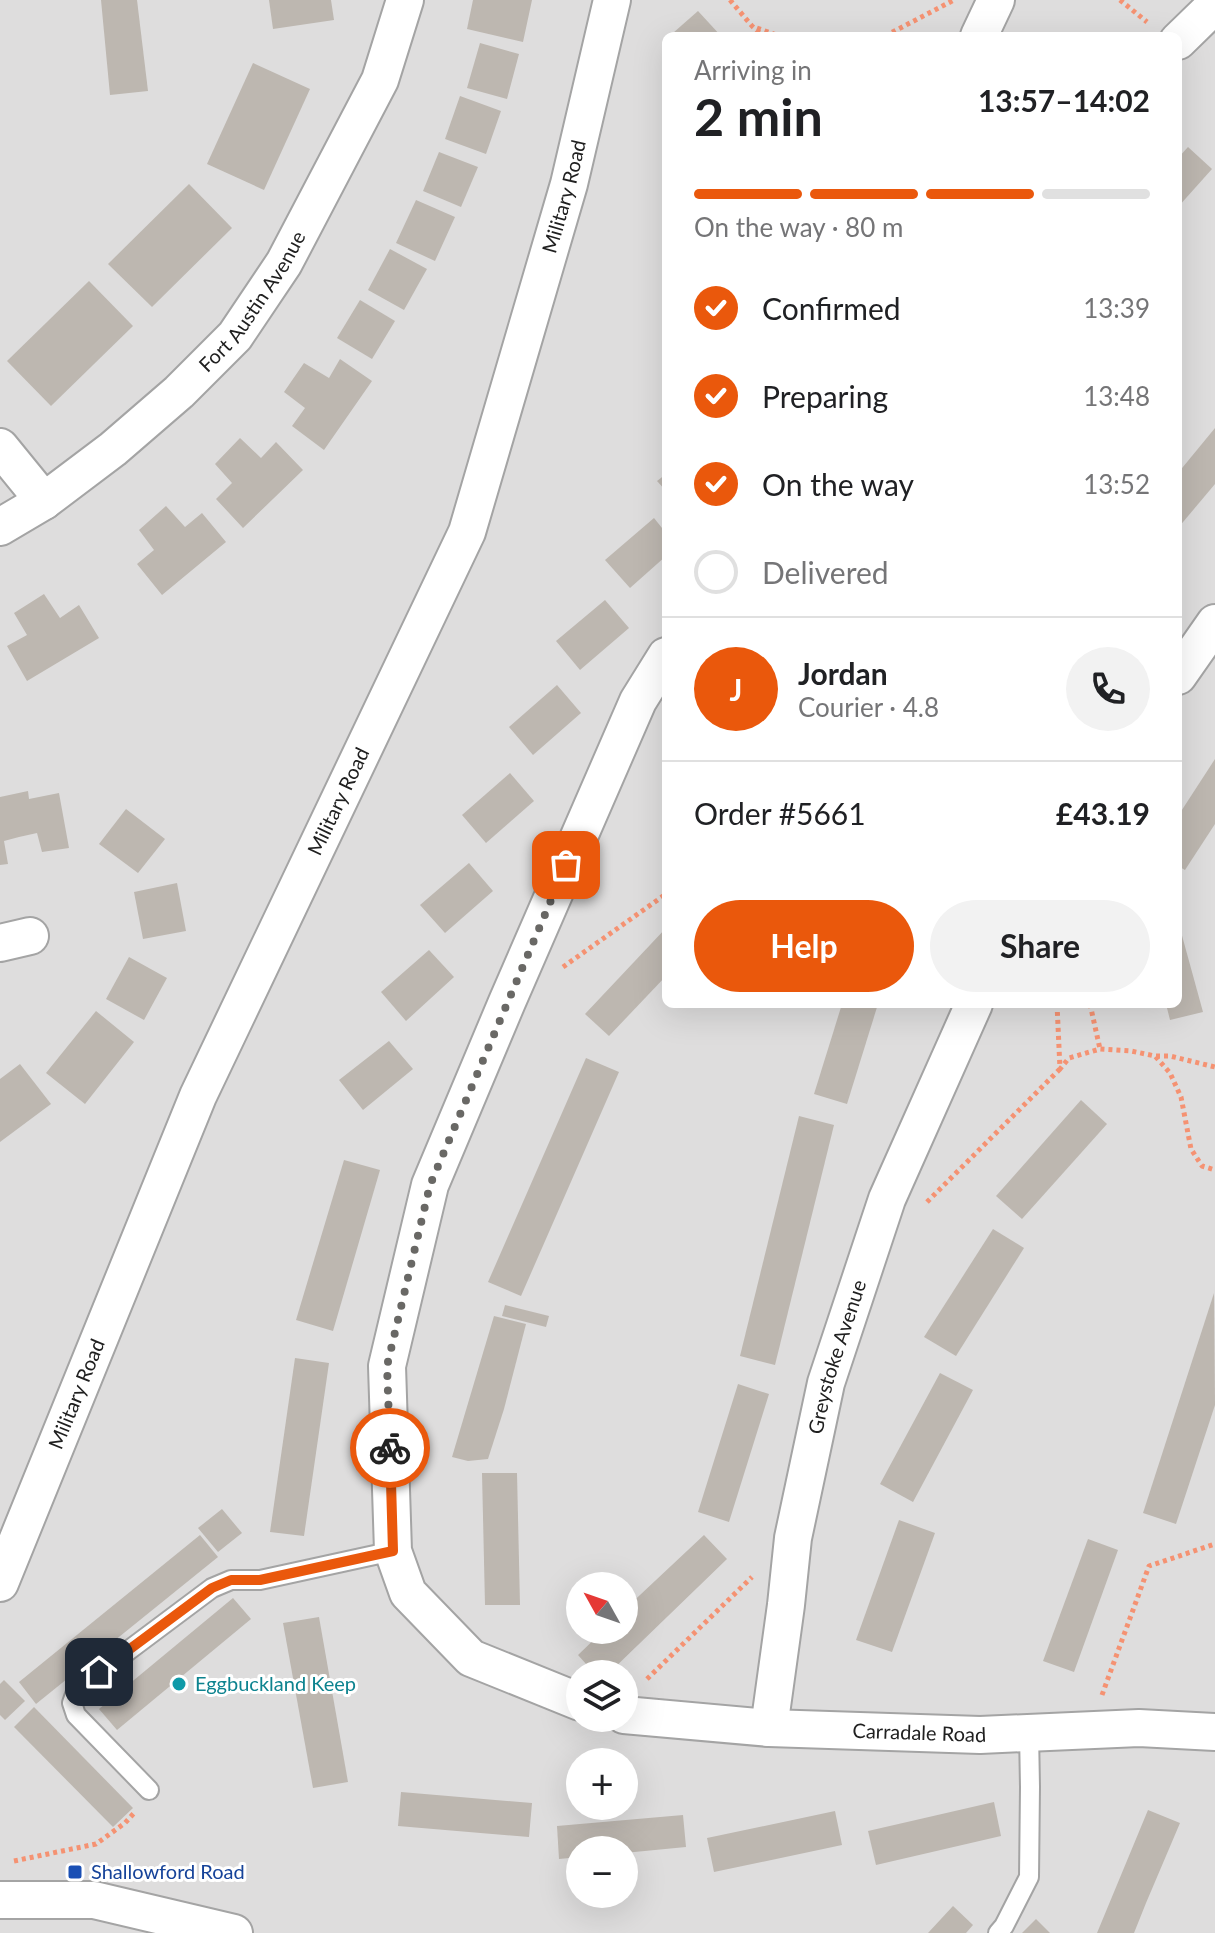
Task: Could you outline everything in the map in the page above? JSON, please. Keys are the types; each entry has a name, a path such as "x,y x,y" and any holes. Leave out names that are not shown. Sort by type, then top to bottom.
{"street":[{"name":"Fort Austin Avenue","path":"0,527 44,501 124,439 179,392 235,336 284,263 380,80 405,0"},
{"name":"Military Road","path":"0,1583 198,1096 467,532 569,184 612,0"},
{"path":"981,32 996,0"},
{"path":"1169,32 1215,5"},
{"path":"0,447 44,501"},
{"path":"1182,670 1215,623"},
{"path":"566,1696 471,1658 408,1593 393,1551 387,1366 430,1185 638,701 662,662"},
{"name":"Greystoke Avenue","path":"769,1728 793,1538 826,1383 887,1199 972,1008"},
{"name":"Carradale Road","path":"638,1716 769,1728 980,1735 1139,1728 1215,1732"},
{"path":"10,1900 94,1900 234,1933"}],"lane":[{"path":"149,1790 76,1715 72,1703 77,1689 212,1588 231,1580 260,1580 393,1551"},
{"path":"998,1933 1029,1877 1029,1732"}],"path":[{"path":"730,0 759,32"},
{"path":"893,32 954,0"},
{"path":"1120,0 1163,32"},
{"path":"752,26 768,32"},
{"path":"507,1002 553,974 662,897"},
{"path":"1057,1008 1060,1069"},
{"path":"1091,1008 1100,1049"},
{"path":"922,1207 1069,1058 1100,1049 1170,1056 1215,1067"},
{"path":"1155,1056 1170,1073 1181,1097 1191,1149 1202,1166 1215,1170"},
{"path":"646,1680 793,1538"},
{"path":"1090,1730 1149,1566 1215,1544"},
{"path":"10,1900 13,1861 96,1844 125,1823 143,1804 149,1790"}],"shaded area":[{"path":"0,0 1215,0 1215,1933 0,1933"}],"building":[{"path":"101,0 137,0 148,91 110,95"},
{"path":"269,0 331,0 334,20 273,29"},
{"path":"473,0 532,0 523,42 467,29"},
{"path":"698,11 717,32 674,32"},
{"path":"480,43 519,54 507,99 467,88"},
{"path":"253,63 310,89 264,190 207,164"},
{"path":"460,96 501,111 486,154 445,139"},
{"path":"1188,147 1212,169 1182,203 1182,154"},
{"path":"439,152 478,167 461,207 423,191"},
{"path":"189,184 232,228 152,307 108,264"},
{"path":"416,200 455,217 435,261 396,243"},
{"path":"390,249 427,269 404,310 368,290"},
{"path":"89,281 133,326 51,406 7,361"},
{"path":"360,300 395,321 372,359 337,338"},
{"path":"340,359 372,381 324,450 292,426 305,408 284,392 304,363 329,378"},
{"path":"1215,428 1215,484 1182,523 1182,468"},
{"path":"240,438 261,458 276,442 303,470 243,528 216,499 232,483 215,464"},
{"path":"166,506 185,527 202,513 226,542 162,595 137,564 154,550 139,530"},
{"path":"654,518 662,528 662,560 630,588 605,560"},
{"path":"44,594 60,618 79,605 99,638 27,681 7,646 27,635 14,613"},
{"path":"605,600 629,628 580,670 556,641"},
{"path":"557,685 581,713 533,755 509,727"},
{"path":"1215,759 1215,824 1185,870 1182,868 1182,810"},
{"path":"510,773 534,801 486,843 462,815"},
{"path":"28,791 29,799 59,793 69,848 42,852 37,833 19,837 4,841 8,864 0,865 0,797"},
{"path":"126,809 165,839 138,873 99,844"},
{"path":"469,863 493,891 445,933 420,905"},
{"path":"177,883 186,931 143,939 134,892"},
{"path":"662,932 662,980 609,1036 585,1014"},
{"path":"1182,936 1203,1012 1170,1020 1167,1008 1182,1008"},
{"path":"429,950 454,977 406,1021 381,992"},
{"path":"129,957 167,978 144,1020 106,999"},
{"path":"841,1008 877,1008 847,1104 814,1094"},
{"path":"96,1011 134,1042 85,1104 46,1073"},
{"path":"389,1041 413,1069 363,1110 339,1080"},
{"path":"586,1058 619,1072 521,1296 488,1282"},
{"path":"20,1064 51,1104 0,1142 0,1079"},
{"path":"1081,1100 1107,1124 1022,1219 996,1196"},
{"path":"799,1116 834,1125 775,1365 740,1356"},
{"path":"344,1160 380,1170 333,1331 296,1320"},
{"path":"993,1229 1024,1248 956,1356 924,1337"},
{"path":"1214,1293 1215,1405 1176,1524 1143,1513"},
{"path":"505,1305 549,1316 546,1327 502,1316"},
{"path":"494,1316 526,1324 488,1459 468,1461 452,1457"},
{"path":"295,1358 329,1363 304,1536 270,1532"},
{"path":"940,1373 973,1390 913,1502 880,1484"},
{"path":"738,1384 769,1394 729,1522 698,1512"},
{"path":"482,1473 517,1473 520,1605 485,1605"},
{"path":"222,1509 242,1533 218,1552 198,1528"},
{"path":"899,1520 935,1533 892,1652 856,1640"},
{"path":"200,1535 218,1557 36,1704 19,1682"},
{"path":"704,1535 727,1559 622,1660 582,1660 578,1655 589,1644 638,1644 638,1597"},
{"path":"1088,1539 1118,1550 1074,1672 1043,1661"},
{"path":"233,1598 251,1619 117,1730 99,1709"},
{"path":"319,1617 348,1782 313,1788 283,1623"},
{"path":"4,1680 25,1701 5,1720 0,1715 0,1684"},
{"path":"34,1707 133,1808 113,1827 14,1727"},
{"path":"401,1792 532,1803 529,1837 398,1826"},
{"path":"994,1802 1001,1836 876,1865 868,1831"},
{"path":"1148,1810 1180,1823 1134,1933 1097,1933"},
{"path":"835,1811 842,1845 714,1872 707,1838"},
{"path":"683,1815 686,1847 638,1852 638,1836 566,1836 566,1858 559,1859 557,1826"},
{"path":"953,1906 973,1925 966,1933 928,1933"},
{"path":"1036,1919 1050,1933 1022,1933"}],"way so far":[{"path":"390,1448 387,1366 430,1185 566,865"}],"place":[{"name":"Eggbuckland Keep","path":"179,1684"},
{"name":"Shallowford Road","path":"75,1872"}],"route":[{"path":"99,1672 212,1588 231,1580 260,1580 393,1551 390,1448"}]}
